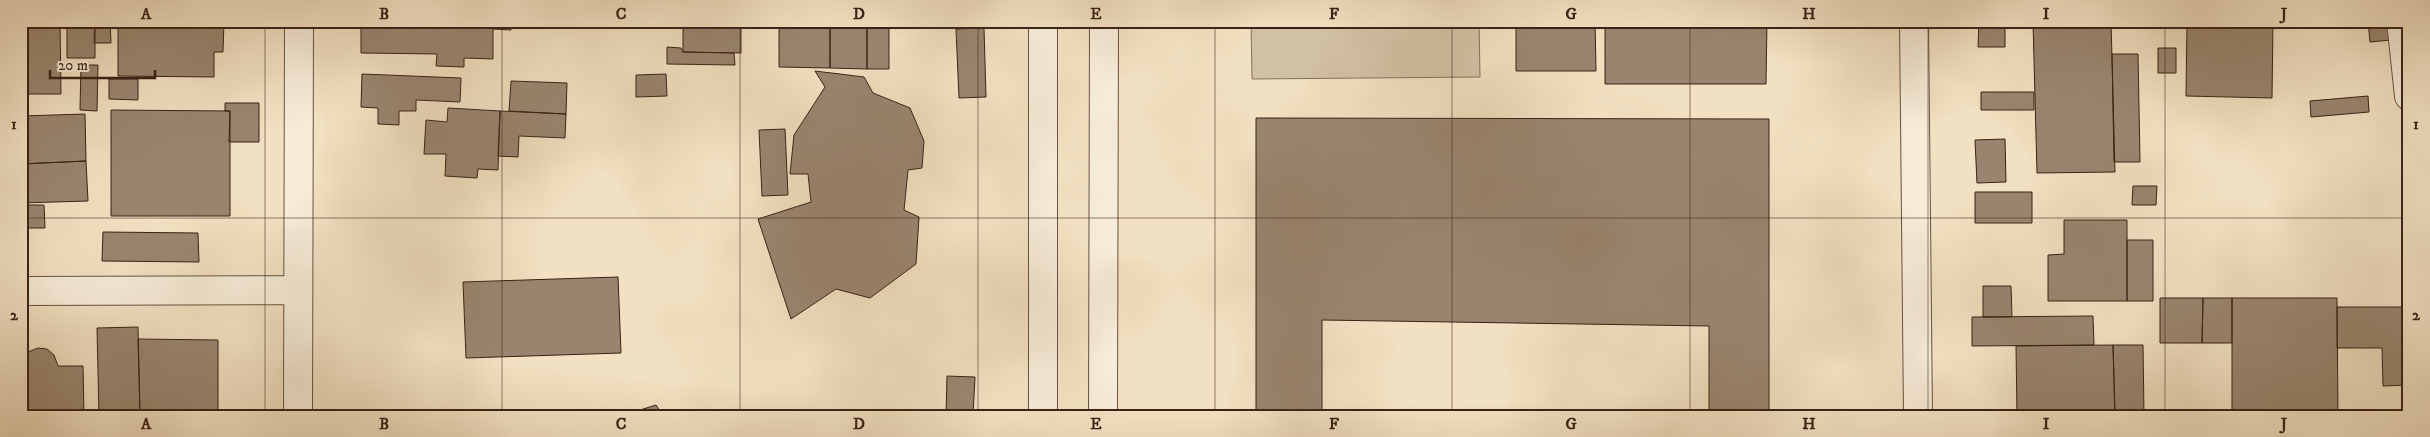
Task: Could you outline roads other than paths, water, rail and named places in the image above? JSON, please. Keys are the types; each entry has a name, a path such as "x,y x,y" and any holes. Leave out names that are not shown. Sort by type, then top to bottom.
{"street":[{"path":"298,416 299,21"},
{"path":"1043,21 1043,416"},
{"path":"1103,416 1104,21"},
{"path":"1914,21 1918,416"},
{"path":"2401,21 2409,96"},
{"path":"21,291 297,290"}]}
